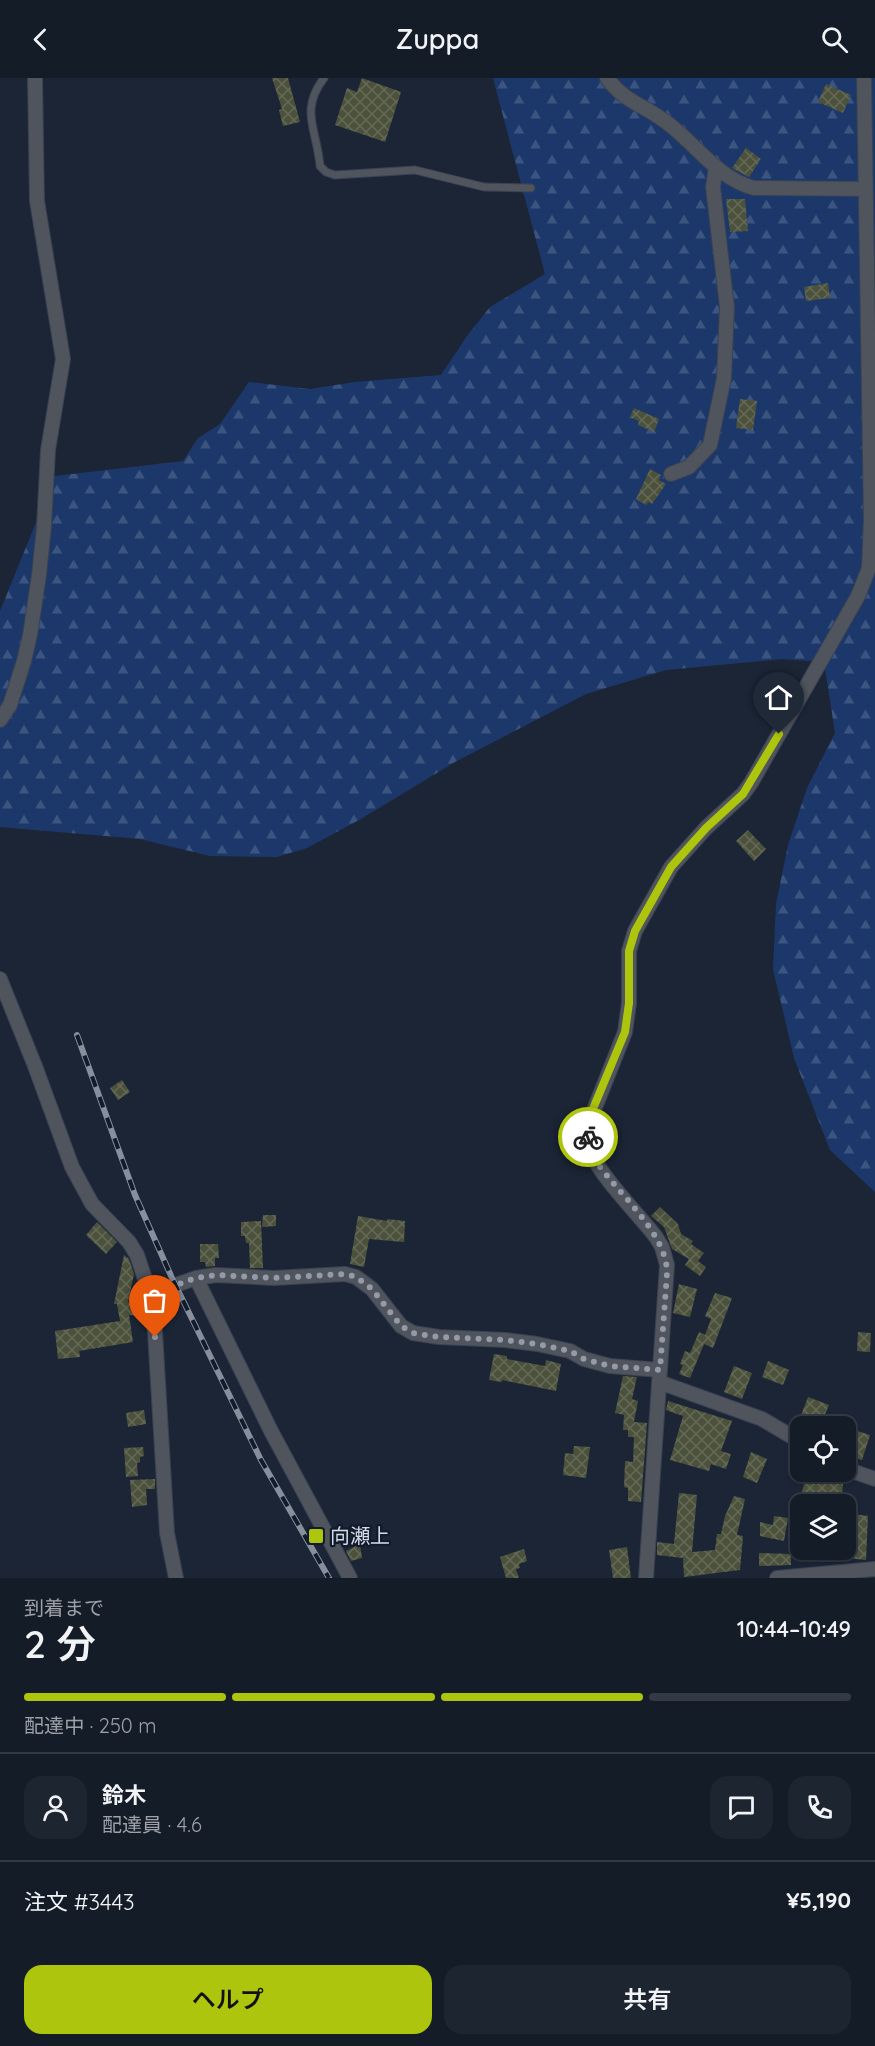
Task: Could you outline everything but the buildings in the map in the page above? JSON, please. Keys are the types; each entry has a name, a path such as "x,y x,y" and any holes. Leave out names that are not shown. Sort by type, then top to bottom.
{"street":[{"path":"0,720 10,705 30,635 44,528 48,450 63,359 37,201 35,78"},
{"path":"607,78 621,95 663,120 702,157 741,184 754,188 866,189"},
{"path":"646,1578 667,1273 666,1258 656,1237 592,1155 588,1121 625,1032 629,1003 629,951 635,931 676,860 738,799 751,783 864,583 869,568 872,302 866,189 864,78"},
{"path":"671,474 689,467 710,445 724,378 727,307 713,187 716,167"},
{"path":"0,979 72,1167 92,1204 129,1242 137,1255 150,1294 154,1315 167,1533 176,1578"},
{"path":"150,1294 196,1278 216,1275 274,1278 345,1274 356,1277 372,1289 401,1326 413,1333 438,1337 505,1340 570,1351 584,1359 660,1376 762,1419 790,1436"},
{"path":"196,1278 272,1431 350,1578"},
{"path":"856,1472 875,1479"},
{"path":"777,1578 875,1569"}],"lane":[{"path":"324,78 314,92 310,117 320,166 326,172 335,175 351,175 415,170 484,188 531,188"}],"green space":[{"path":"493,78 875,78 875,1192 830,1150 794,1058 773,969 776,904 788,845 807,788 835,733 824,662 782,659 666,670 586,694 455,762 359,820 307,848 277,857 210,856 140,839 0,827 0,611 55,476 183,461 198,438 220,424 249,382 310,389 355,382 441,375 490,307 545,274"}],"railway":[{"path":"77,1035 135,1195 172,1278 261,1460 329,1578"}],"way so far":[{"path":"155,1337 150,1294 196,1278 216,1275 274,1278 345,1274 356,1277 372,1289 401,1326 413,1333 537,1344 570,1351 584,1359 610,1366 660,1370 667,1273 666,1258 656,1237 592,1155 588,1137"}],"place":[{"name":"向瀬上","path":"316,1536"}],"route":[{"path":"588,1137 590,1116 625,1032 629,1003 629,951 635,931 676,860 743,794 779,734"}]}
